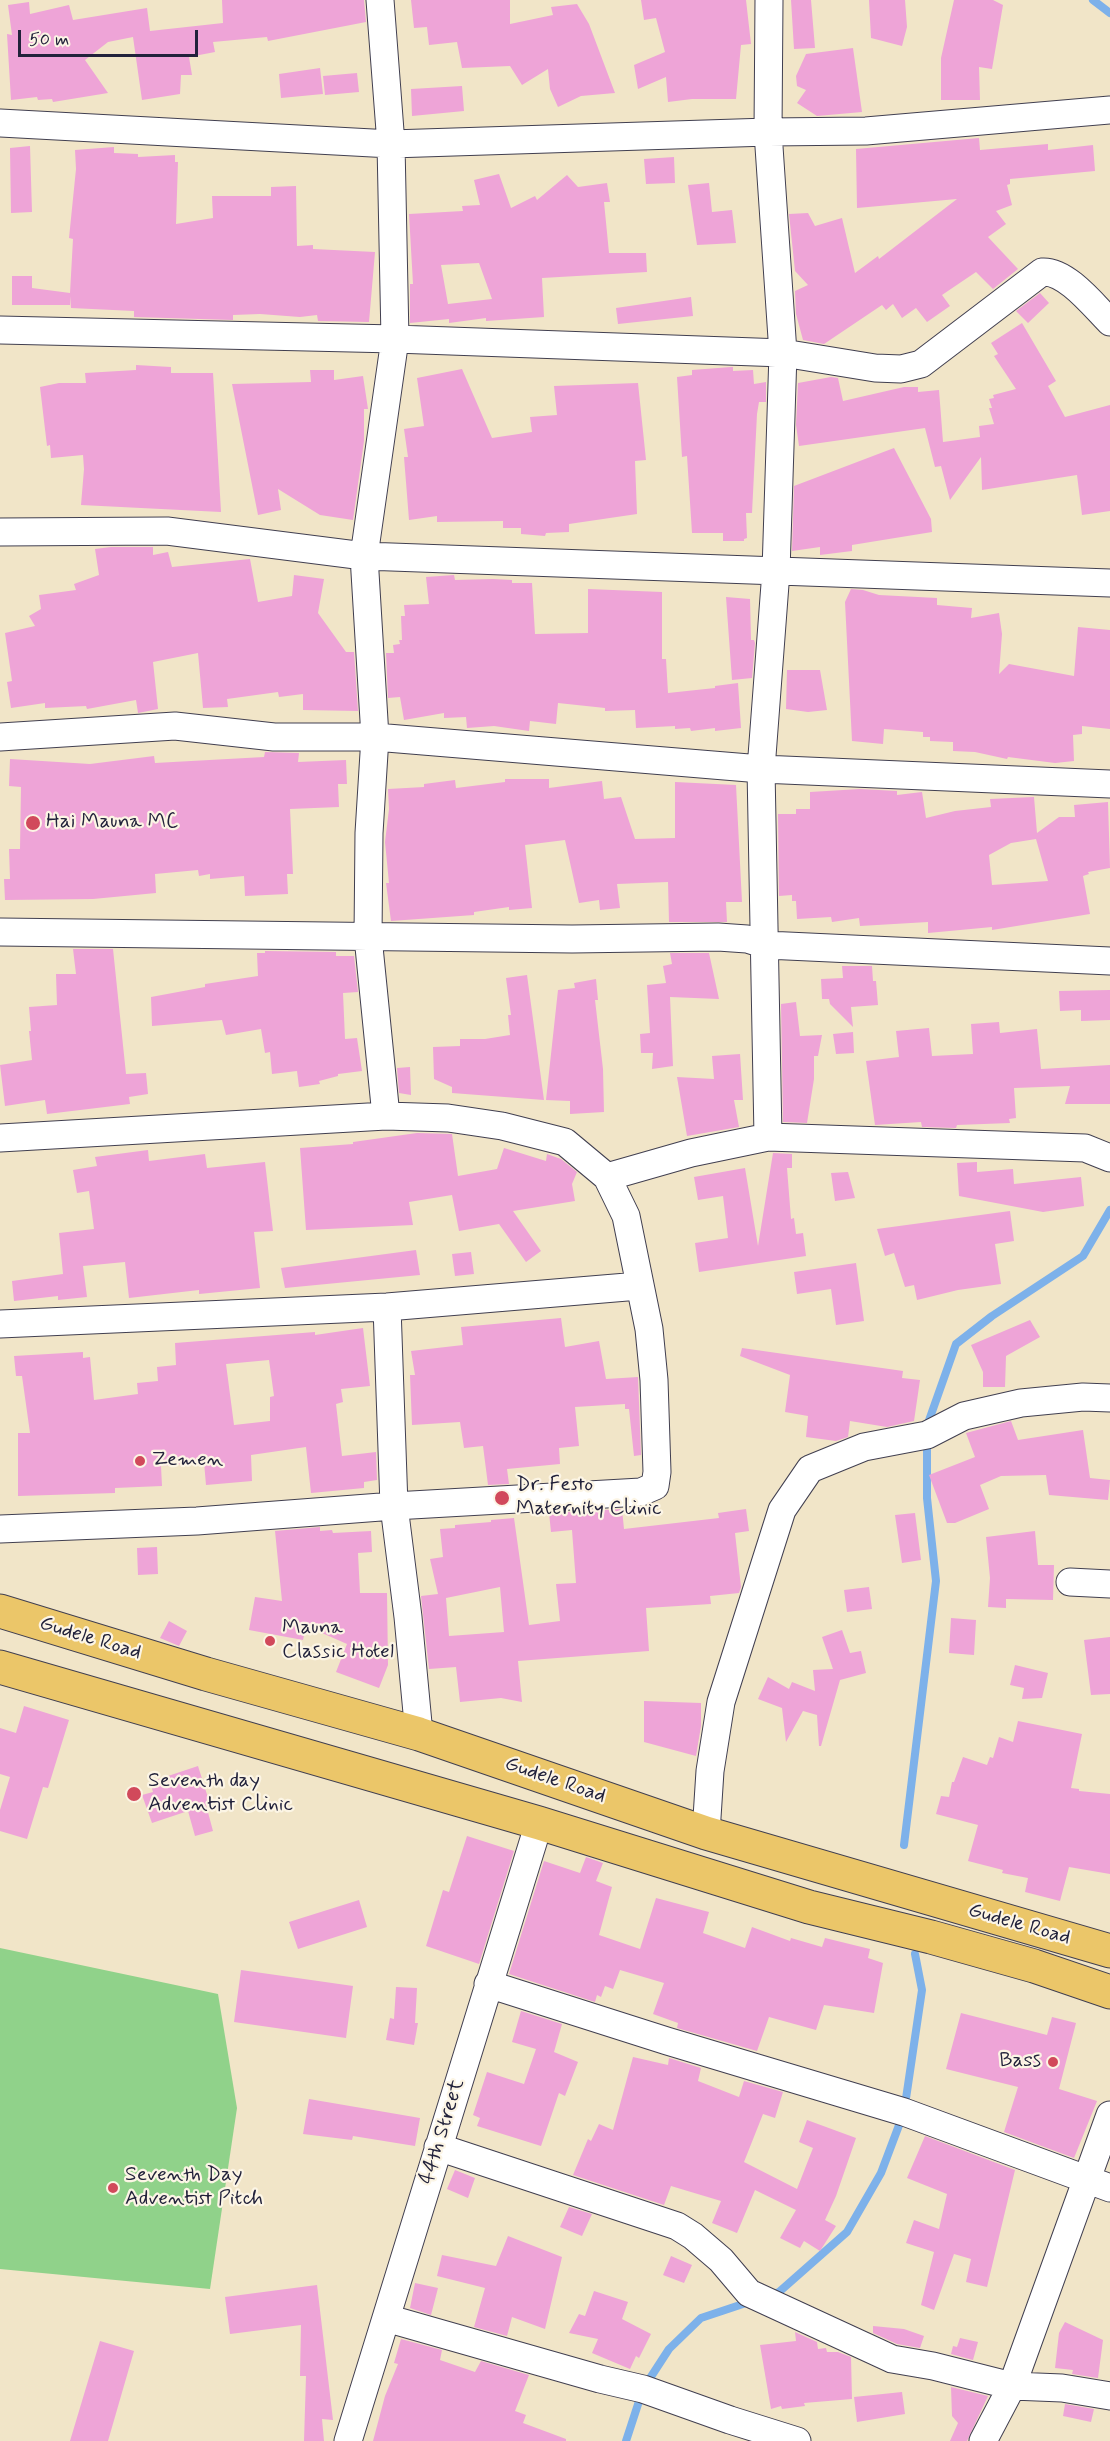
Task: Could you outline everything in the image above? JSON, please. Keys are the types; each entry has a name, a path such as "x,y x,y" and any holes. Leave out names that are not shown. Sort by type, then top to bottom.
{"highway":[{"name":"Gudele Road","path":"0,1611 206,1674 419,1734 706,1833 1110,1951"},
{"name":"Gudele Road","path":"0,1666 539,1823 809,1907 931,1937 1034,1966 1110,1992"}],"street":[{"path":"380,0 391,144 395,339 364,556 375,737 369,833 368,937 386,1116"},
{"path":"768,1137 766,945 760,769 776,570 783,353 768,132 769,0"},
{"path":"0,123 391,144 866,131 1110,110"},
{"path":"0,330 395,339 783,353 875,368 901,369 921,364 1042,272 1058,274 1110,322"},
{"path":"0,532 167,531 364,556 1110,583"},
{"path":"0,737 175,726 274,737 375,737 760,769 1110,783"},
{"path":"0,932 572,939 718,937 747,939 766,945 1110,961"},
{"path":"0,1138 386,1116 448,1118 502,1126 565,1142 607,1177 626,1216 649,1329 654,1380 657,1472 655,1486 641,1492 394,1506 197,1521 0,1529"},
{"path":"607,1177 691,1153 768,1137 1086,1148 1110,1158"},
{"path":"0,1324 387,1307 639,1286"},
{"path":"387,1307 394,1506 408,1617 419,1734"},
{"path":"706,1833 710,1771 722,1702 782,1510 810,1470 864,1448 927,1435 964,1416 1021,1403 1083,1397 1110,1398"},
{"path":"1070,1582 1110,1584"},
{"name":"44th Street","path":"348,2441 539,1823"},
{"path":"488,1984 667,2042 904,2112 1099,2184"},
{"path":"983,2441 1012,2386 1099,2184 1110,2115"},
{"path":"438,2147 677,2226 693,2236 721,2260 749,2293 892,2359 933,2366 1012,2386 1062,2388 1110,2396"},
{"path":"386,2318 643,2389 797,2441"}],"green space":[{"name":"Seventh Day Adventist Pitch","path":"0,1948 218,1994 237,2108 210,2289 0,2269"}],"building":[{"path":"222,0 364,0 366,22 268,41 267,37 213,42 215,52 189,57 192,75 181,75 180,94 142,100 133,37 108,42 85,60 108,93 53,102 52,99 38,100 37,97 11,100 7,34 12,35 8,5 29,2 30,14 69,5 73,20 147,8 150,31 223,23"},
{"path":"411,0 510,0 510,24 553,15 551,7 577,4 589,24 615,93 581,96 558,107 550,89 548,69 522,85 510,66 462,68 457,42 429,45 427,27 414,28"},
{"path":"641,0 746,0 751,44 741,45 736,99 692,99 668,102 666,77 638,89 634,65 665,52 656,18 644,20"},
{"path":"791,0 811,0 815,48 794,49"},
{"path":"869,0 905,0 907,27 902,46 871,38"},
{"path":"954,0 993,0 1003,5 992,69 979,67 980,100 941,100 941,58"},
{"path":"853,48 862,112 817,116 797,103 806,90 797,86 796,76 806,54"},
{"path":"320,68 323,94 281,98 279,74"},
{"path":"357,73 359,92 325,95 323,76"},
{"path":"462,86 464,111 412,116 411,89"},
{"path":"979,138 980,150 1048,144 1048,150 1093,145 1095,171 1010,179 1010,184 1007,185 1012,205 996,211 1006,224 988,237 1018,269 993,289 976,272 942,295 950,306 927,322 916,308 902,318 893,304 886,310 882,305 824,344 803,340 796,314 795,291 808,285 795,271 789,214 808,213 815,226 842,218 855,273 878,256 879,259 957,199 857,208 856,149"},
{"path":"30,146 32,212 11,213 10,148"},
{"path":"114,147 114,153 138,154 138,157 175,155 175,162 178,162 176,224 213,218 212,196 271,196 271,187 296,186 297,246 313,245 313,249 375,252 369,322 318,321 317,315 300,317 260,314 233,315 233,320 134,317 134,311 71,308 70,296 70,305 12,305 12,276 32,276 32,288 70,293 73,239 69,238 76,169 75,150"},
{"path":"674,157 675,183 646,184 644,159"},
{"path":"499,174 511,208 535,196 537,200 567,175 578,187 607,183 610,202 604,202 609,253 646,253 647,272 542,278 544,317 486,321 486,318 449,323 449,319 410,323 410,284 413,284 409,214 463,211 462,206 480,205 474,180","holes":["479,263 492,299 448,304 441,265"]},
{"path":"709,183 712,212 732,210 736,243 697,245 688,185"},
{"path":"1040,293 1049,303 1028,323 1016,311"},
{"path":"691,297 693,316 618,324 616,308"},
{"path":"1022,323 1056,381 1048,386 1065,417 1110,405 1110,511 1082,515 1077,475 982,490 981,457 950,500 941,466 935,467 925,428 799,446 796,425 798,383 831,377 838,378 843,401 904,387 918,387 918,392 939,390 943,442 980,437 979,426 994,424 989,399 994,398 993,395 1016,389 994,356 998,354 991,343"},
{"path":"136,365 171,367 171,373 213,373 221,512 81,505 83,455 51,458 50,445 47,446 40,387 59,383 86,383 85,373 136,370"},
{"path":"733,367 733,371 753,370 754,384 766,382 766,402 759,402 757,414 752,513 746,513 747,538 744,541 723,541 723,533 692,533 687,456 682,457 677,377 692,375 692,370"},
{"path":"462,369 492,438 532,432 530,417 557,415 554,386 638,383 646,460 635,461 637,514 569,524 569,532 546,533 545,536 521,534 521,528 503,528 503,521 437,522 437,516 409,520 404,457 408,457 404,429 424,426 417,378"},
{"path":"310,370 334,370 334,380 363,376 368,409 364,409 364,441 353,520 320,515 278,489 281,510 258,515 232,384 311,382"},
{"path":"894,448 931,519 932,532 852,545 852,551 820,555 820,547 792,551 794,486"},
{"path":"153,547 153,555 168,552 172,567 250,559 258,602 292,596 294,575 324,579 318,613 346,652 354,652 358,711 303,710 303,694 279,697 278,692 227,699 228,707 203,708 198,653 153,662 158,709 138,713 136,700 87,709 86,706 45,708 45,703 11,708 7,682 12,681 5,633 35,626 29,616 41,609 39,595 76,590 74,584 99,575 95,549"},
{"path":"454,575 455,580 493,579 512,580 512,583 532,583 535,634 588,633 588,589 662,592 662,659 666,659 668,693 738,683 741,728 691,731 690,728 675,729 675,726 636,728 635,710 605,711 605,708 558,703 556,724 530,721 529,731 494,726 467,728 466,717 444,718 444,713 404,720 400,697 388,698 386,653 394,653 393,645 400,644 399,640 402,640 401,616 405,616 404,605 429,604 426,577"},
{"path":"851,589 879,595 937,598 937,605 972,608 971,618 999,613 1002,634 999,674 1009,664 1074,676 1078,627 1110,630 1110,729 1082,726 1082,734 1073,735 1074,761 1055,763 953,751 953,742 930,741 930,737 923,737 923,732 884,729 883,744 852,741 845,602"},
{"path":"726,597 750,599 751,640 755,643 752,678 732,680"},
{"path":"787,670 820,670 827,710 808,712 786,709"},
{"path":"265,752 299,753 298,762 346,760 347,784 338,784 339,807 290,809 293,874 287,874 288,894 245,896 244,876 210,879 210,874 199,876 198,870 155,874 156,893 93,899 5,900 4,879 10,879 9,849 20,849 21,787 9,786 10,759 90,764 154,756 155,763 264,757"},
{"path":"505,779 549,779 549,788 602,781 604,799 621,797 635,839 675,838 675,782 736,785 742,902 726,902 727,922 669,922 668,882 617,884 620,908 600,910 599,900 579,903 565,840 525,845 532,908 509,910 509,907 474,912 474,915 391,921 386,883 389,883 385,842 389,809 388,789 424,787 424,784 455,780 456,788 505,782"},
{"path":"860,789 897,791 897,795 922,792 926,818 955,811 991,807 990,799 1034,797 1037,833 1059,817 1075,817 1074,805 1108,802 1110,868 1088,872 1089,874 1083,876 1090,914 992,930 992,927 928,933 928,922 860,926 859,918 832,922 831,917 797,919 796,901 792,901 792,895 779,896 778,814 796,814 796,809 810,809 810,792","holes":["1036,839 1048,881 992,885 989,855 1011,843"]},
{"path":"73,949 113,949 126,1074 146,1073 148,1094 129,1097 130,1104 47,1114 45,1100 5,1106 0,1065 32,1060 29,1007 57,1005 56,974 76,974"},
{"path":"265,951 336,952 336,956 354,956 358,992 343,993 345,1039 357,1038 362,1071 338,1074 338,1076 319,1081 320,1084 299,1087 297,1071 272,1074 270,1052 265,1053 261,1029 226,1035 222,1020 152,1026 151,997 205,987 205,984 258,976 257,953 265,953"},
{"path":"670,953 709,953 719,999 670,997 673,1066 652,1069 653,1053 641,1053 640,1034 650,1033 647,985 666,983 663,966 672,964"},
{"path":"842,966 872,966 873,981 876,981 878,1005 851,1007 853,1027 830,1004 829,999 822,999 821,979 843,978"},
{"path":"527,975 544,1100 452,1093 452,1087 434,1079 433,1047 460,1046 460,1039 485,1039 510,1035 508,1015 511,1015 506,978"},
{"path":"596,979 598,1000 595,1000 603,1069 604,1112 570,1114 570,1101 546,1100 558,990 575,988 574,983"},
{"path":"1110,990 1110,1020 1081,1021 1081,1010 1060,1011 1059,991"},
{"path":"796,1002 800,1036 822,1035 818,1056 814,1056 814,1079 807,1123 783,1122 781,1004"},
{"path":"999,1022 1000,1033 1037,1029 1041,1069 1110,1065 1110,1104 1065,1104 1070,1086 1014,1088 1016,1118 1009,1119 1010,1123 957,1125 956,1128 922,1127 921,1122 875,1125 866,1061 899,1057 896,1031 929,1028 932,1056 973,1054 971,1024"},
{"path":"853,1032 854,1053 836,1054 833,1034"},
{"path":"740,1054 743,1100 734,1100 739,1127 687,1136 677,1077 714,1079 712,1056"},
{"path":"410,1067 411,1095 399,1093 397,1068"},
{"path":"417,1133 452,1134 458,1176 497,1169 504,1148 546,1161 547,1154 561,1159 577,1172 572,1184 575,1201 513,1211 541,1251 526,1262 499,1224 459,1231 452,1195 409,1202 413,1225 306,1230 300,1148 353,1144 353,1142"},
{"path":"148,1150 149,1161 205,1154 207,1168 265,1162 273,1231 254,1232 260,1288 199,1294 199,1290 129,1298 125,1262 83,1266 87,1297 58,1300 58,1296 14,1301 12,1281 63,1274 59,1233 94,1229 89,1191 77,1193 73,1170 97,1166 95,1157"},
{"path":"773,1153 792,1154 792,1168 787,1168 791,1219 794,1218 796,1234 803,1233 806,1256 699,1272 695,1243 728,1238 723,1196 698,1200 694,1177 745,1168 758,1246"},
{"path":"977,1162 977,1172 1013,1169 1014,1184 1081,1177 1084,1206 1043,1212 959,1196 957,1163"},
{"path":"848,1172 855,1198 835,1201 831,1173"},
{"path":"1010,1211 1014,1241 995,1244 1001,1284 958,1290 917,1300 914,1285 905,1287 894,1253 885,1256 877,1229"},
{"path":"416,1250 420,1275 285,1288 281,1268"},
{"path":"471,1252 474,1274 455,1276 452,1254"},
{"path":"856,1263 864,1321 836,1325 831,1289 797,1294 794,1272"},
{"path":"561,1318 565,1347 599,1341 606,1379 638,1377 641,1455 634,1456 629,1409 625,1409 625,1404 575,1407 579,1446 559,1448 560,1464 507,1469 509,1484 488,1485 483,1446 464,1448 460,1422 412,1425 410,1375 415,1375 411,1351 463,1345 461,1327"},
{"path":"1030,1320 1040,1337 1006,1356 1005,1387 983,1387 983,1372 971,1345"},
{"path":"363,1328 370,1386 341,1389 343,1402 336,1404 342,1456 376,1452 377,1480 364,1482 364,1488 311,1493 306,1447 251,1455 252,1481 206,1485 204,1462 161,1466 162,1486 115,1488 115,1493 18,1496 18,1433 30,1433 22,1376 16,1376 14,1356 83,1352 83,1358 90,1357 94,1400 138,1394 137,1383 158,1381 157,1367 176,1365 175,1343 315,1332 315,1335","holes":["269,1360 274,1396 270,1397 270,1421 234,1425 226,1364"]},
{"path":"742,1348 903,1371 902,1378 920,1380 914,1421 887,1427 850,1421 848,1437 836,1441 806,1437 808,1416 785,1412 790,1375 740,1356"},
{"path":"1011,1421 1018,1440 1083,1430 1090,1478 1110,1480 1108,1500 1049,1495 1046,1475 1001,1476 980,1485 989,1509 955,1523 947,1523 929,1475 975,1457 966,1433"},
{"path":"622,1509 624,1529 719,1518 718,1513 746,1509 749,1531 735,1533 741,1587 739,1593 710,1596 711,1604 646,1608 649,1651 518,1661 522,1702 501,1698 460,1702 456,1667 429,1669 421,1596 438,1594 430,1559 443,1557 440,1529 514,1518 529,1625 560,1621 556,1584 576,1583 572,1530 551,1532 549,1513","holes":["500,1587 504,1632 449,1636 446,1598"]},
{"path":"915,1513 921,1560 902,1563 895,1515"},
{"path":"320,1527 320,1531 332,1530 333,1533 371,1531 372,1552 358,1553 360,1593 387,1593 388,1665 379,1688 336,1672 347,1644 306,1626 303,1640 249,1630 255,1597 282,1601 275,1531"},
{"path":"1035,1531 1038,1565 1054,1565 1053,1600 1006,1599 1006,1608 988,1607 990,1578 986,1537"},
{"path":"157,1547 158,1574 138,1575 137,1548"},
{"path":"869,1587 872,1609 847,1612 844,1590"},
{"path":"951,1618 976,1620 974,1655 949,1653"},
{"path":"169,1621 187,1631 179,1646 160,1638"},
{"path":"842,1630 850,1653 861,1651 866,1673 840,1680 821,1746 819,1746 817,1715 803,1711 786,1742 782,1708 758,1699 768,1677 789,1689 792,1682 815,1691 813,1670 833,1669 822,1637"},
{"path":"1110,1637 1110,1694 1091,1695 1084,1640"},
{"path":"1015,1665 1048,1673 1042,1698 1022,1699 1024,1688 1010,1685"},
{"path":"644,1701 701,1703 701,1726 696,1756 644,1742"},
{"path":"24,1706 69,1720 48,1788 43,1787 27,1839 0,1831 0,1810 10,1777 0,1774 0,1728 16,1733"},
{"path":"1018,1721 1082,1734 1071,1788 1110,1794 1110,1874 1069,1867 1060,1901 1025,1892 1028,1878 1002,1873 1003,1870 968,1861 978,1825 936,1814 941,1796 949,1797 952,1782 954,1782 963,1757 987,1765 990,1757 993,1758 999,1737 1013,1742"},
{"path":"198,1766 210,1804 206,1805 213,1831 195,1836 188,1811 152,1823 142,1795 153,1792 150,1782"},
{"path":"467,1836 514,1851 479,1964 426,1946 443,1890 449,1892"},
{"path":"586,1857 603,1863 596,1881 612,1887 599,1935 640,1949 656,1898 709,1912 703,1933 745,1948 752,1927 790,1941 791,1938 822,1947 825,1938 870,1949 868,1958 883,1963 874,2013 824,2005 816,2030 769,2017 757,2051 677,2028 678,2023 653,2014 664,1983 620,1970 613,1989 605,1986 601,1997 597,1995 595,2002 509,1974 544,1861 580,1873"},
{"path":"359,1900 367,1927 298,1949 289,1922"},
{"path":"241,1970 353,1986 346,2038 234,2022"},
{"path":"396,1987 417,1988 415,2023 418,2023 414,2045 386,2040 390,2018 394,2019"},
{"path":"521,2011 562,2024 554,2052 578,2062 565,2096 559,2093 541,2146 477,2126 480,2118 473,2115 487,2072 524,2084 536,2049 512,2042"},
{"path":"961,2013 1047,2035 1052,2017 1076,2023 1059,2089 1097,2101 1074,2158 1004,2132 1018,2087 946,2069"},
{"path":"633,2057 668,2065 669,2058 701,2068 698,2081 739,2097 744,2081 783,2092 775,2118 763,2114 744,2162 797,2189 813,2148 799,2142 807,2120 856,2138 836,2196 825,2220 836,2226 820,2251 804,2241 800,2248 780,2238 796,2210 755,2190 737,2233 712,2223 721,2201 671,2186 664,2205 573,2175 588,2139 591,2141 599,2124 613,2130"},
{"path":"309,2099 420,2118 415,2146 353,2136 352,2140 303,2134"},
{"path":"925,2136 1015,2170 987,2287 966,2282 971,2259 954,2254 934,2310 921,2305 934,2252 906,2243 914,2220 939,2229 947,2194 907,2178"},
{"path":"455,2170 475,2178 468,2198 447,2189"},
{"path":"569,2207 592,2214 582,2236 560,2227"},
{"path":"508,2236 562,2257 545,2329 512,2317 507,2336 474,2327 485,2288 437,2276 442,2255 496,2266"},
{"path":"671,2256 692,2265 684,2283 663,2275"},
{"path":"415,2283 438,2288 431,2315 410,2308"},
{"path":"317,2285 333,2420 322,2419 324,2441 304,2441 306,2376 300,2376 301,2325 230,2334 225,2297"},
{"path":"594,2291 628,2302 622,2319 651,2334 639,2358 636,2356 630,2369 592,2353 598,2339 569,2333 579,2314 585,2316"},
{"path":"1065,2322 1103,2340 1098,2378 1072,2374 1073,2370 1055,2368 1059,2333"},
{"path":"873,2326 904,2329 924,2336 920,2348 897,2344 873,2333"},
{"path":"795,2332 817,2342 818,2349 826,2348 827,2352 838,2352 851,2357 852,2399 804,2403 805,2406 782,2409 781,2406 771,2409 760,2345 796,2341"},
{"path":"960,2338 978,2342 973,2360 951,2354 953,2346 957,2347"},
{"path":"401,2339 442,2350 440,2360 475,2372 481,2361 529,2375 515,2411 526,2415 523,2423 566,2439 566,2441 373,2441 385,2396 398,2364 394,2363"},
{"path":"100,2341 134,2351 108,2441 70,2441"},
{"path":"951,2387 988,2396 967,2441 950,2441 958,2423 952,2416"},
{"path":"902,2392 905,2414 857,2422 854,2397"},
{"path":"1065,2404 1094,2409 1091,2422 1063,2416"}],"waterway":[{"path":"1093,0 1110,13"},
{"path":"927,1426 956,1344 992,1316 1083,1256 1110,1210"},
{"path":"904,1845 936,1581 927,1498 927,1438"},
{"path":"772,2294 779,2292 847,2232 881,2173 904,2112 922,1990 915,1954"},
{"path":"626,2441 643,2389 669,2349 701,2318 752,2301"}],"place":[{"name":"Hai Mauna MC","path":"33,823"},
{"name":"Zemen","path":"140,1461"},
{"name":"Dr. Festo Maternity Clinic","path":"502,1498"},
{"name":"Mauna Classic Hotel","path":"270,1641"},
{"name":"Seventh day Adventist Clinic","path":"134,1794"},
{"name":"Bass","path":"1053,2062"},
{"name":"Seventh Day Adventist Pitch","path":"113,2188"}]}
